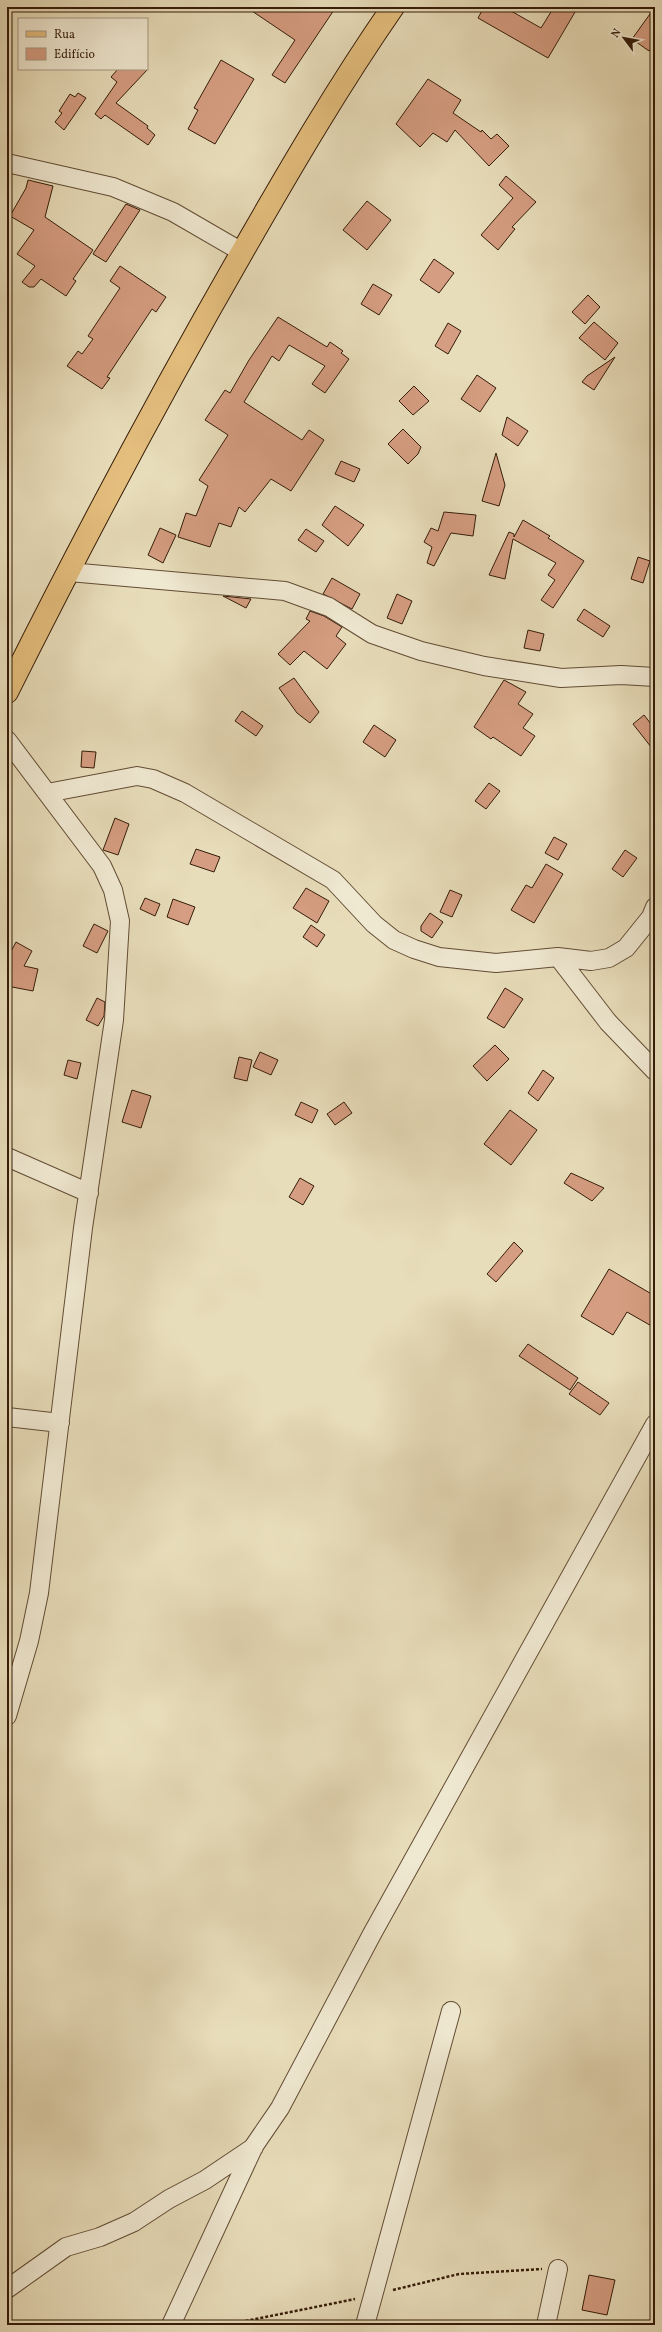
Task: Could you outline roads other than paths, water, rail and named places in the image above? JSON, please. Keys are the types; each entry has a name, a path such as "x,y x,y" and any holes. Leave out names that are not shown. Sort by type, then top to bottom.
{"main road":[{"path":"7,692 161,395 298,154 393,7"}],"street":[{"path":"7,163 113,187 172,212 242,252"},
{"path":"69,572 285,591 329,607 372,634 421,651 484,666 561,678 621,674 655,677"},
{"path":"7,740 102,866 112,890 120,921 114,1020 89,1193 39,1592 29,1641 7,1716"},
{"path":"47,793 137,776 153,779 186,793 334,880 374,924 394,940 414,949 439,956 496,963 558,957 591,961 609,958 626,948 651,917 655,907"},
{"path":"558,957 608,1022 655,1071"},
{"path":"7,1157 89,1193"},
{"path":"7,1417 60,1423"},
{"path":"171,2325 254,2146 280,2108 372,1934 655,1424"},
{"path":"365,2325 451,2011"},
{"path":"7,2288 66,2247 100,2237 134,2222 169,2199 205,2180 254,2146"},
{"path":"546,2325 558,2269"}]}
